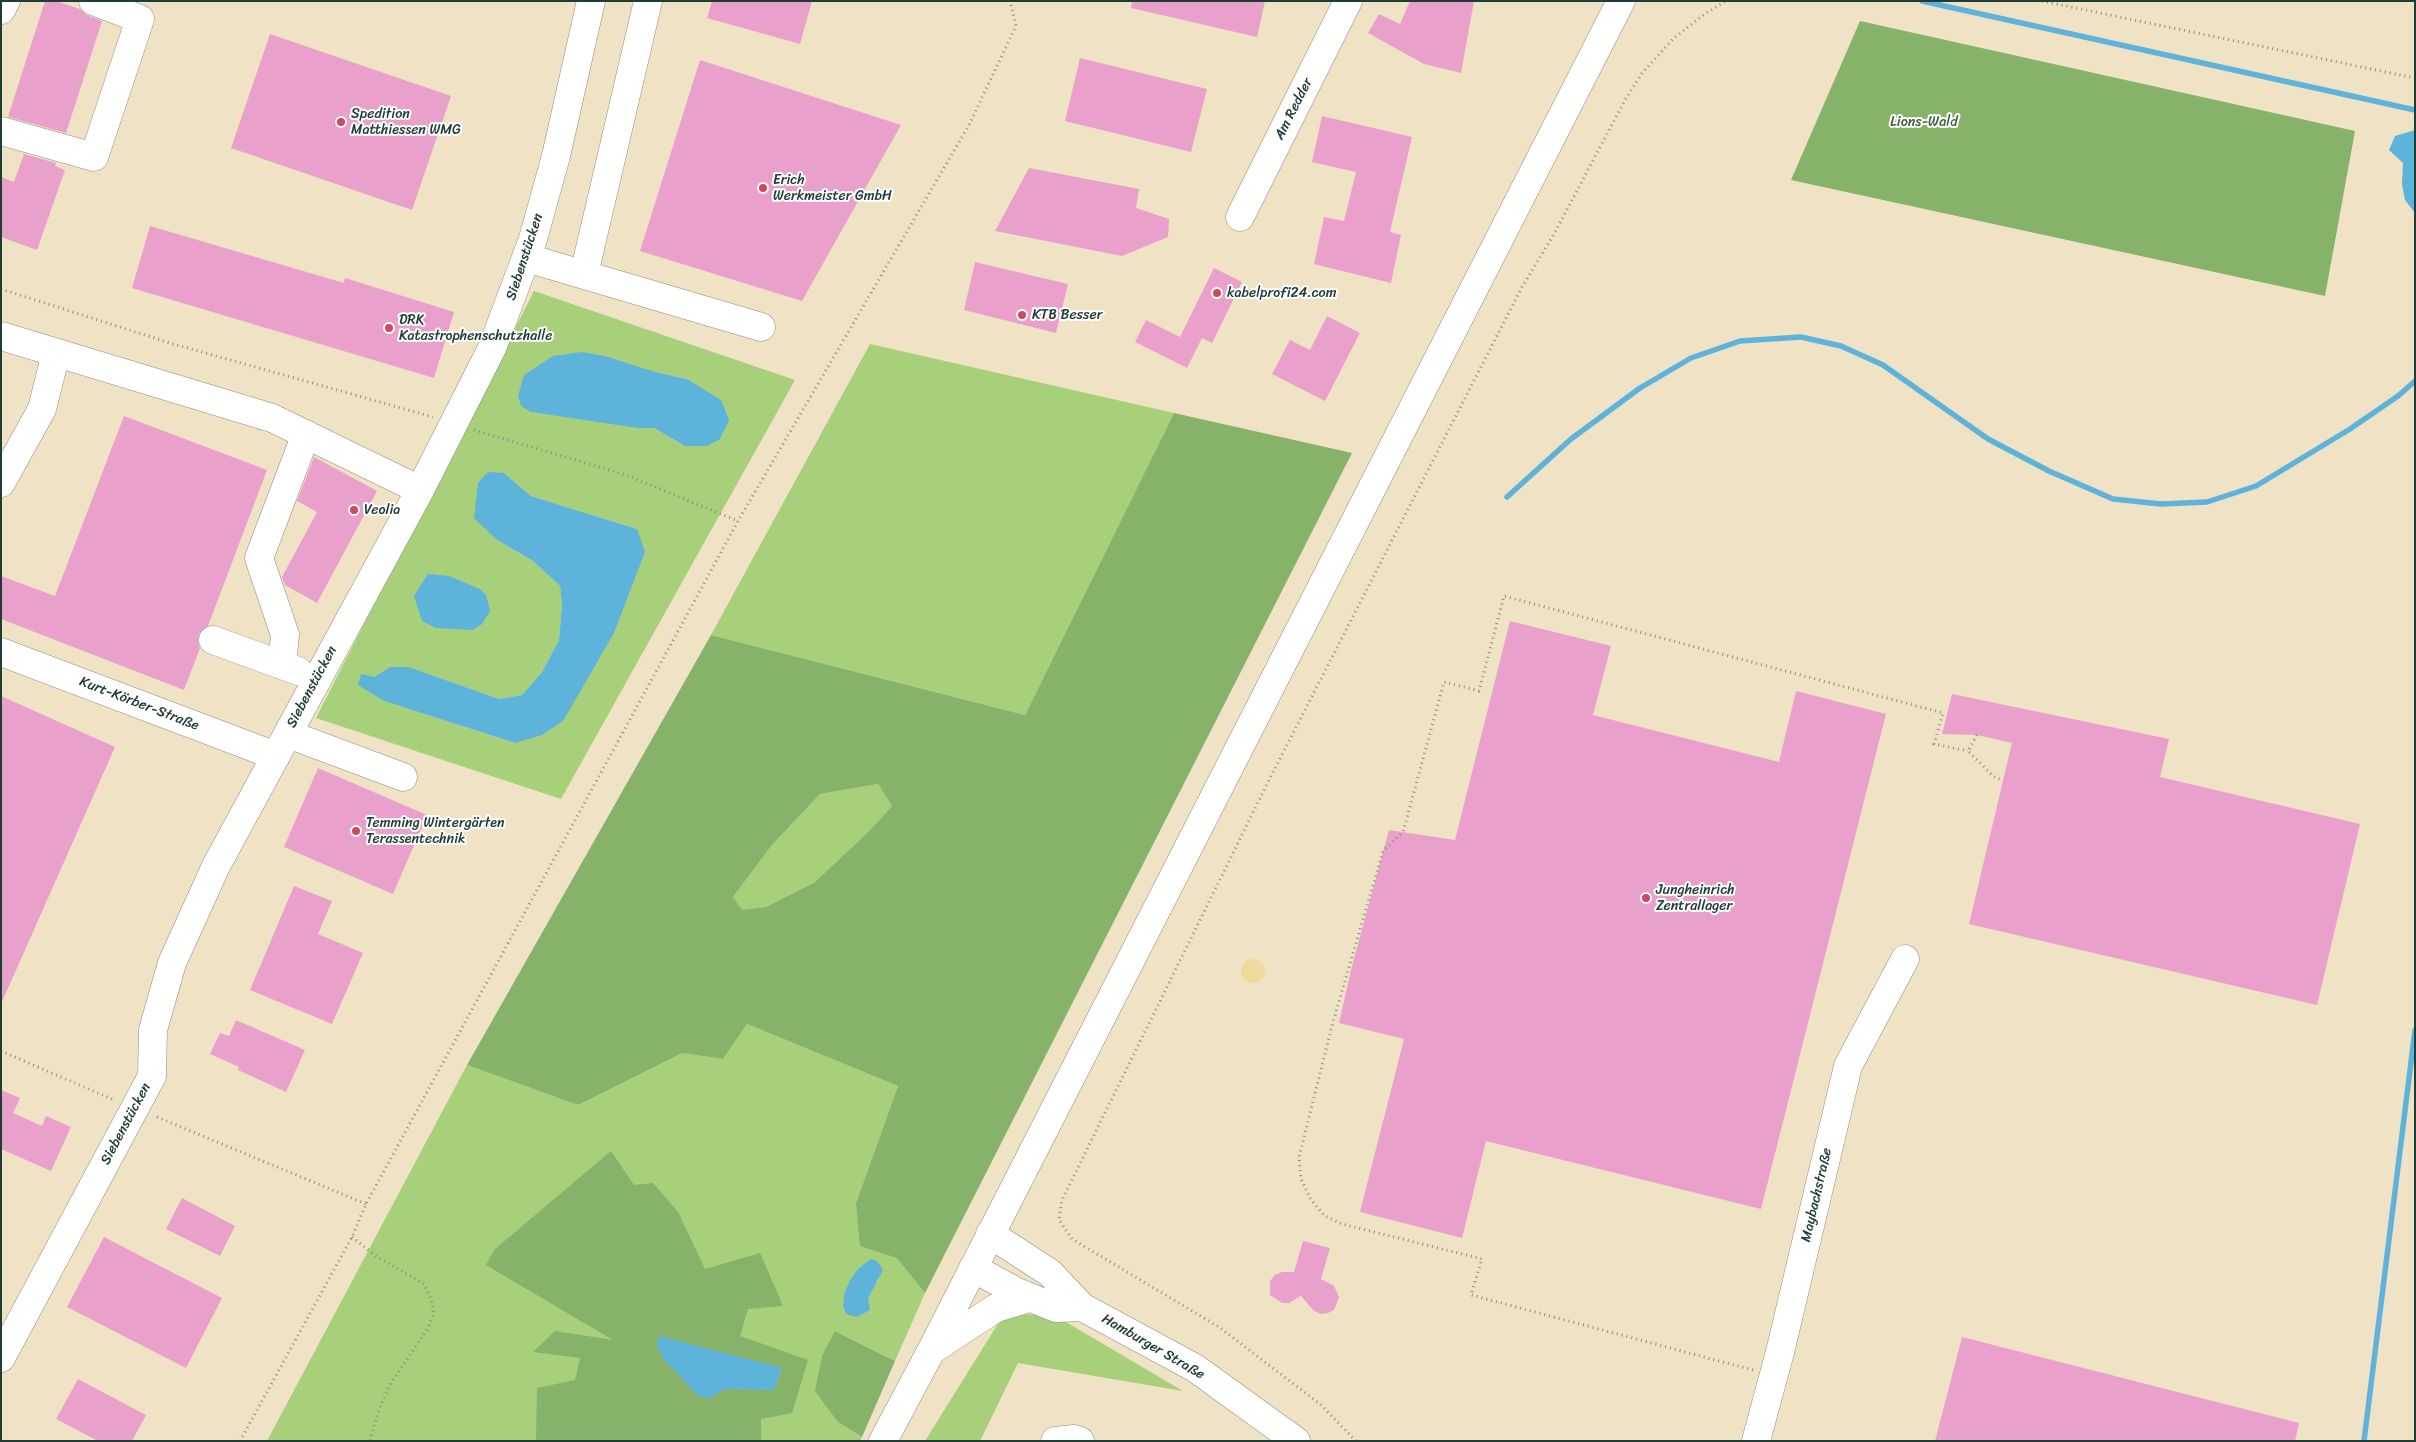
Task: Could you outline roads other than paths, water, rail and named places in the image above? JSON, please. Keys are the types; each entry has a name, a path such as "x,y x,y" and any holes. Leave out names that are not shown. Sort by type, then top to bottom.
{"street":[{"path":"1,10 6,1"},
{"path":"1,131 94,157 140,19 93,1"},
{"name":"Siebenstücken","path":"1,1358 152,1076 153,1030 172,963 216,866 420,490 492,348 527,258 556,156 591,1"},
{"path":"584,274 648,1"},
{"name":"Am Redder","path":"1240,217 1348,1"},
{"path":"882,1441 931,1351 1621,1"},
{"path":"527,258 762,327"},
{"path":"1,336 272,418 420,490"},
{"path":"1,483 42,410 56,353"},
{"path":"282,665 285,635 259,558 306,434"},
{"path":"213,640 317,678"},
{"name":"Kurt-Körber-Straße","path":"1,652 282,744 403,777"},
{"name":"Maybachstraße","path":"1756,1441 1848,1066 1905,959"},
{"name":"Hamburger Straße","path":"990,1234 1050,1273 1082,1307 1195,1368 1296,1441"},
{"path":"973,1268 1029,1298 1056,1308 1082,1307"},
{"path":"931,1351 996,1308 1029,1298"},
{"path":"1055,1441 1074,1439 1080,1441"}],"water":[{"path":"2415,130 2415,213 2405,200 2402,184 2403,163 2389,150 2395,136"},
{"path":"582,352 605,356 655,372 687,379 721,400 729,420 720,439 707,446 685,446 654,428 638,428 531,412 521,406 518,396 524,375 553,356"},
{"path":"488,472 504,473 531,496 637,529 645,552 614,633 563,721 542,735 515,743 384,701 358,685 361,674 374,677 390,667 409,667 499,699 522,695 542,672 559,640 562,604 560,586 533,561 497,540 474,518 478,483"},
{"path":"428,574 449,576 480,589 486,595 490,611 482,624 472,630 436,628 422,621 414,596"},
{"path":"871,1259 877,1261 883,1270 868,1298 870,1310 857,1317 846,1314 843,1306 844,1294 849,1282 858,1269"},
{"path":"659,1336 782,1368 774,1390 725,1389 708,1399 697,1395 664,1359 657,1346"}],"waterway":[{"path":"1922,1 2415,110"},
{"path":"1507,497 1571,439 1640,388 1691,358 1740,341 1801,337 1841,346 1883,365 1988,439 2049,471 2113,499 2161,504 2207,502 2256,486 2350,429 2398,396 2415,381"},
{"path":"2364,1441 2415,1030"}],"place":[{"name":"Spedition Matthiessen WMG","path":"341,122"},
{"name":"Erich Werkmeister GmbH","path":"763,188"},
{"name":"kabelprofi24.com","path":"1217,293"},
{"name":"KTB Besser","path":"1022,315"},
{"name":"DRK Katastrophenschutzhalle","path":"389,328"},
{"name":"Veolia","path":"354,510"},
{"name":"Temming Wintergärten Terassentechnik","path":"356,831"},
{"name":"Jungheinrich Zentrallager","path":"1646,898"}],"park label":[{"name":"Lions-Wald","path":"1924,122"}]}
